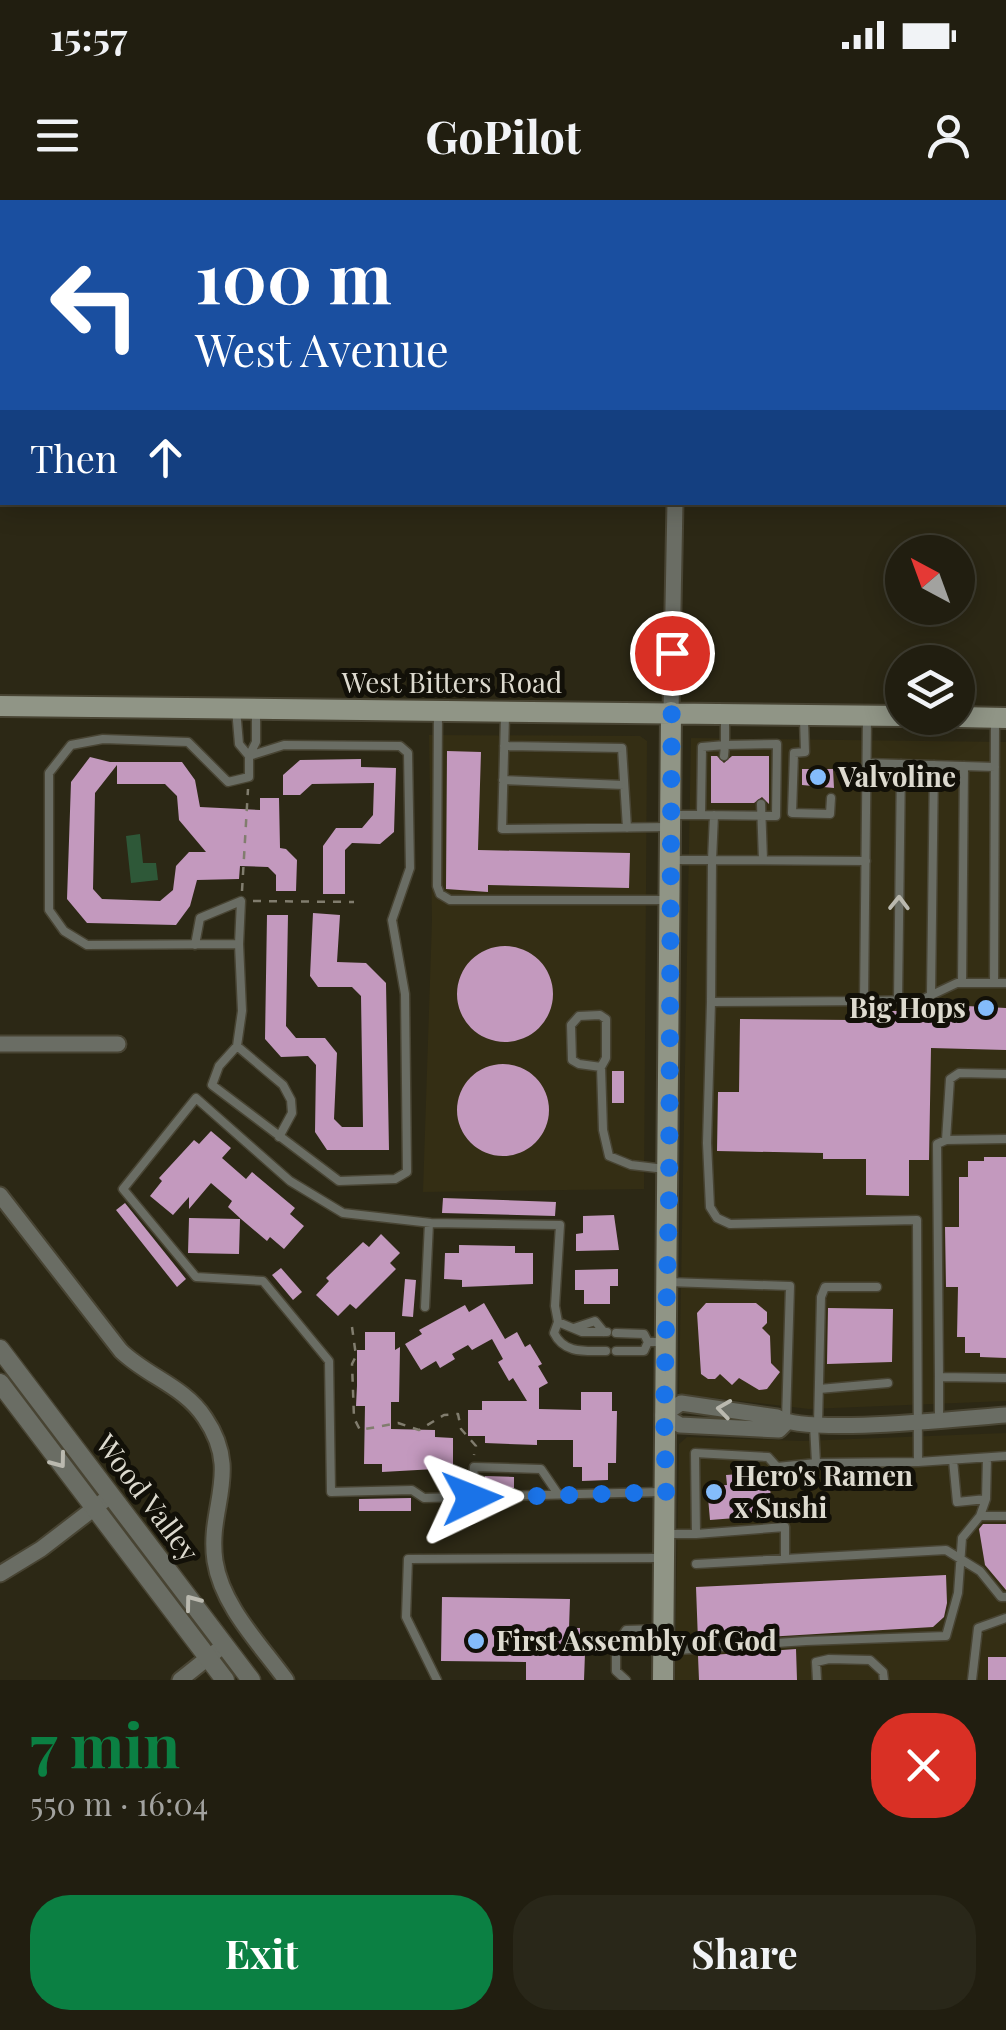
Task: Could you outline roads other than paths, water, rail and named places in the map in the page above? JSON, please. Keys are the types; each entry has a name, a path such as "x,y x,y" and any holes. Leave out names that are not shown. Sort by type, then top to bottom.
{"main road":[{"name":"West Bitters Road","path":"0,706 885,716"},
{"path":"663,1680 666,1492 657,1342 668,1282 672,712"},
{"path":"975,717 1000,718"}],"street":[{"path":"672,712 675,505"},
{"path":"0,1044 118,1044"},
{"path":"0,1194 121,1351 177,1388 210,1425 223,1464 224,1488 214,1536 220,1582 230,1603 286,1680"},
{"name":"Wood Valley","path":"0,1349 251,1680"},
{"name":"Wood Valley","path":"0,1384 225,1680"},
{"path":"664,1414 681,1403 777,1417 786,1423 1006,1416"},
{"path":"0,1574 42,1549 110,1496"},
{"path":"180,1680 224,1645"}],"lane":[{"path":"246,709 239,744 249,756"},
{"path":"239,944 87,945 64,931 49,910 49,773 71,744 120,740 188,742 228,782 249,778 249,756 256,742 246,709"},
{"path":"438,711 440,894 450,900 670,900"},
{"path":"505,711 502,829 626,828 701,815 830,814 831,798"},
{"path":"724,756 725,713"},
{"path":"792,814 794,753 804,752 804,714"},
{"path":"864,1001 867,715"},
{"path":"994,983 1000,718"},
{"path":"759,744 759,756"},
{"path":"701,815 702,747 777,744 776,816"},
{"path":"195,945 200,918 241,901 242,1010 237,1046 219,1066 212,1086 340,1181 395,1179 407,1172 405,994 392,920 410,868 408,753 400,746 284,745 249,756"},
{"path":"504,746 622,748 626,828"},
{"path":"867,763 996,768"},
{"path":"898,1000 901,764"},
{"path":"932,993 934,765"},
{"path":"962,983 964,766"},
{"path":"504,780 624,785"},
{"path":"723,803 712,860 707,1143 710,1207 717,1218 730,1224 917,1220 918,1462"},
{"path":"762,804 764,860"},
{"path":"995,858 1006,858"},
{"path":"670,860 866,861"},
{"path":"711,1002 921,1000 962,983 1006,983"},
{"path":"601,1066 572,1060 571,1024 579,1016 600,1015 606,1019 606,1058 601,1066 602,1130 609,1156 631,1165 669,1169"},
{"path":"237,1046 283,1086 291,1100 292,1114 278,1137"},
{"path":"946,1140 950,1079 959,1073 1006,1074"},
{"path":"558,1322 582,1332 644,1334 657,1342 644,1350 611,1351 566,1347 554,1333 558,1322 555,1306 560,1225 429,1223 344,1213 290,1181 196,1098 123,1188 196,1277 263,1281 330,1361 330,1492 412,1490 424,1498 666,1492"},
{"path":"939,1419 936,1144 946,1140 1006,1139"},
{"path":"425,1308 429,1223"},
{"path":"668,1282 790,1286 786,1423"},
{"path":"816,1463 821,1297 825,1288 877,1286"},
{"path":"938,1377 1006,1378"},
{"path":"819,1389 888,1384"},
{"path":"696,1534 696,1453 768,1457 778,1467 1006,1456"},
{"path":"626,1680 616,1671 616,1646 626,1630 664,1640 946,1636 958,1593 962,1538 980,1516 986,1499 986,1458"},
{"path":"953,1460 957,1502 986,1499"},
{"path":"472,1498 474,1466 540,1470 558,1494"},
{"path":"980,1516 1006,1516"},
{"path":"665,1534 784,1526 786,1559"},
{"path":"696,1564 946,1550 980,1571 1006,1596"},
{"path":"437,1680 406,1617 408,1559 664,1558"},
{"path":"972,1680 978,1628 1006,1618"},
{"path":"817,1680 816,1662 830,1659 870,1660 884,1680"}],"place":[{"name":"Valvoline","path":"818,777"},
{"name":"Big Hops","path":"986,1008"},
{"name":"Hero's Ramen x Sushi","path":"714,1492"},
{"name":"First Assembly of God","path":"476,1641"}]}
